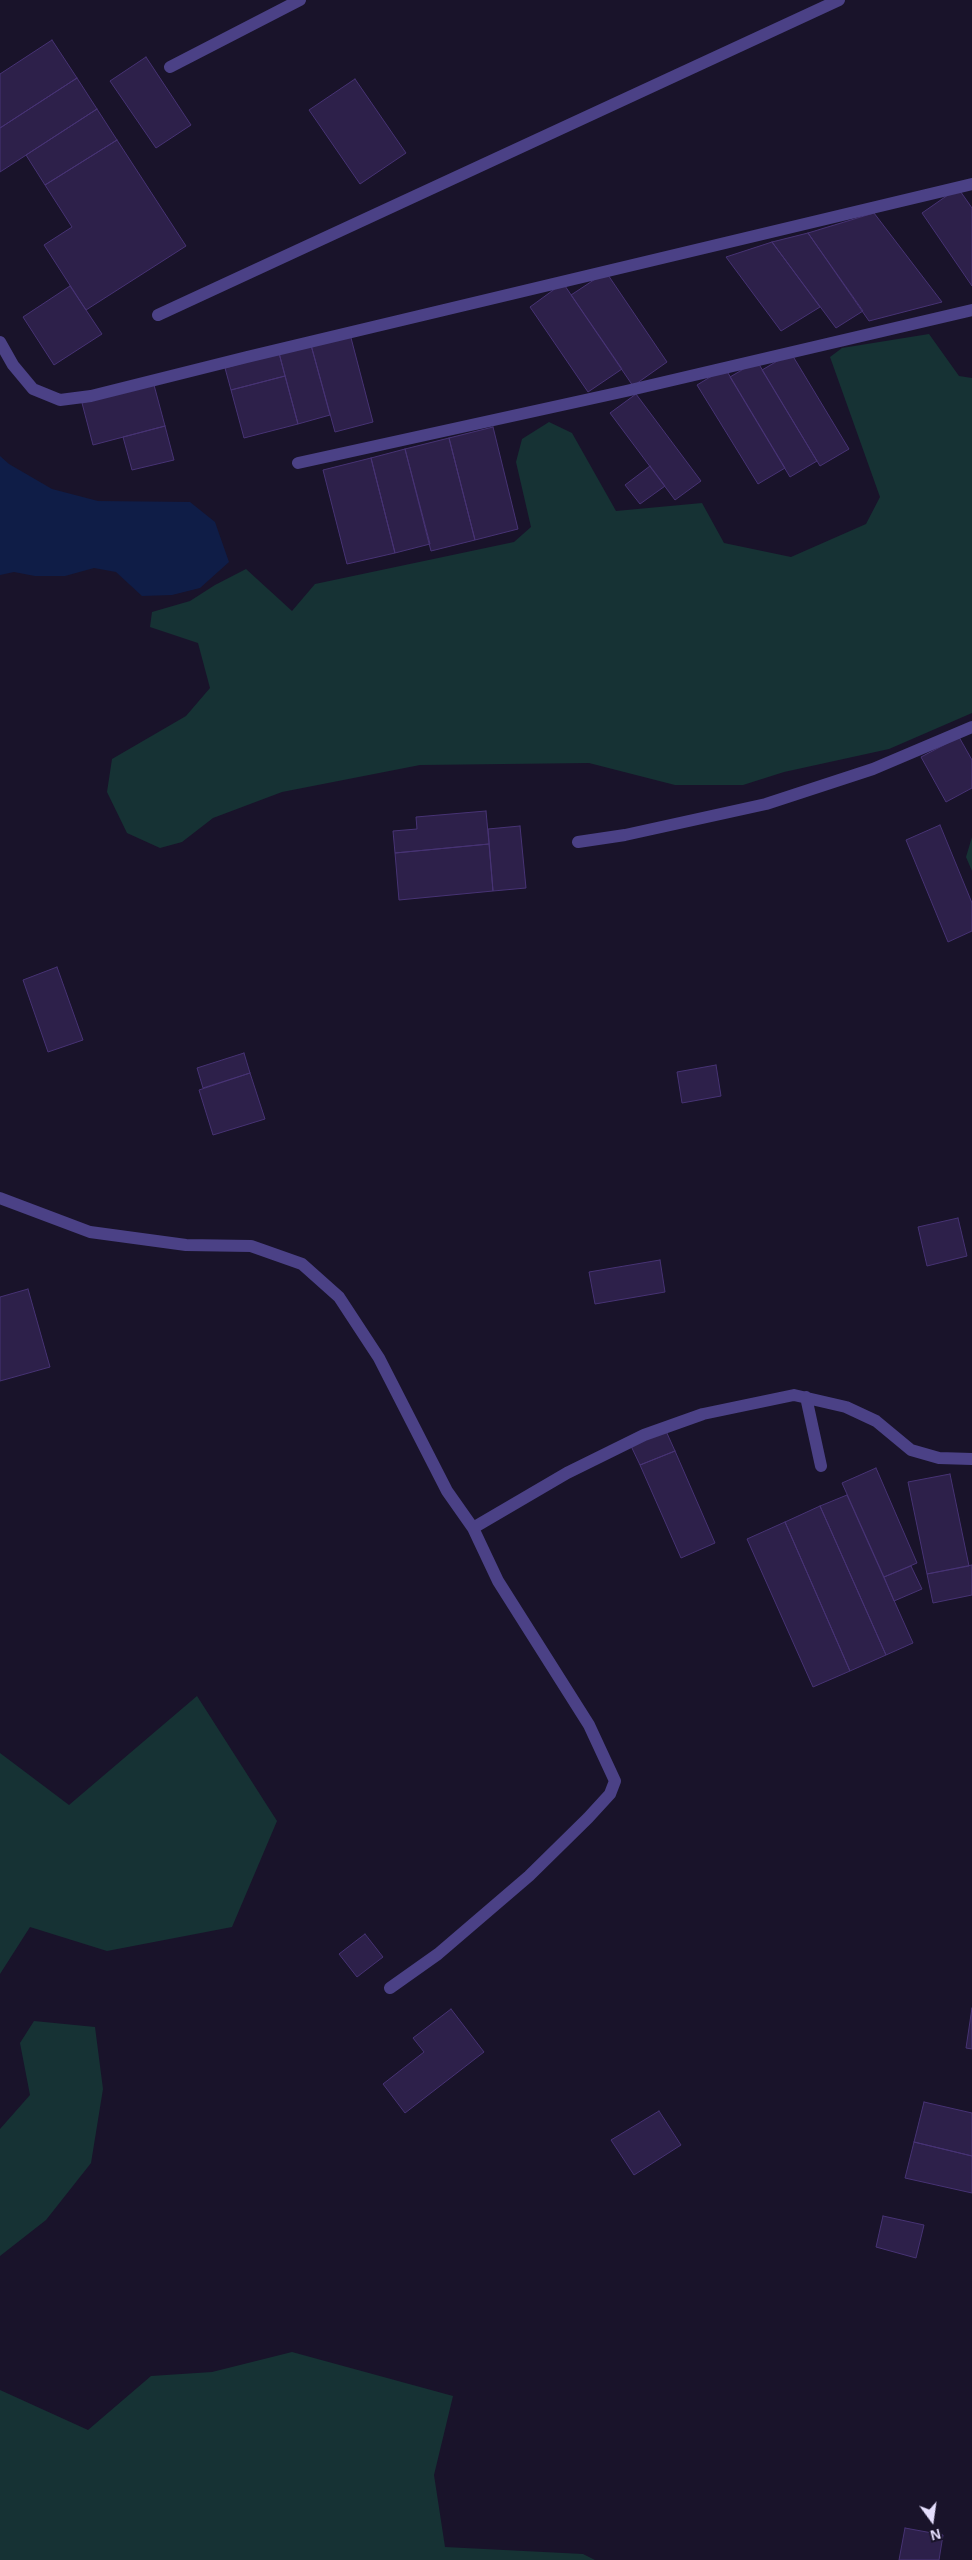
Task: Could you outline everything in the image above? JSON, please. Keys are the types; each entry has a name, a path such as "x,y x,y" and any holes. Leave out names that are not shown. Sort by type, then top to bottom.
{"street":[{"path":"170,67 300,0"},
{"path":"158,315 838,0"},
{"path":"0,342 13,366 33,389 60,400 91,396 972,184"},
{"path":"298,463 626,391 972,310"},
{"path":"578,842 625,835 766,804 873,769 972,727"},
{"path":"0,1198 90,1232 186,1245 250,1246 302,1264 339,1297 379,1358 447,1491 473,1528 498,1582 589,1725 615,1782 610,1794 530,1876 438,1954 390,1988"},
{"path":"473,1528 567,1473 644,1436 703,1414 794,1396 806,1397 846,1407 876,1422 911,1450 939,1458 972,1459"},
{"path":"806,1397 821,1466"}],"green space":[{"path":"929,334 959,376 972,378 972,713 889,749 784,772 743,785 675,785 589,763 420,765 282,792 213,818 182,842 160,848 127,833 107,792 112,759 186,716 210,688 198,643 150,627 152,612 190,601 246,569 292,611 315,584 514,542 531,527 516,462 522,439 549,422 572,433 616,511 702,503 724,543 791,557 866,524 880,497 830,357 842,348"},
{"path":"972,837 972,871 966,857"},
{"path":"197,1696 277,1821 232,1927 107,1951 30,1927 0,1974 0,1753 69,1805"},
{"path":"34,2021 95,2027 103,2089 91,2163 46,2220 0,2256 0,2129 30,2095 20,2043"},
{"path":"292,2352 453,2396 434,2475 445,2547 583,2554 595,2560 0,2560 0,2390 88,2430 151,2376 212,2372"}],"water":[{"path":"0,456 9,464 52,489 98,501 190,502 215,522 229,562 200,588 172,595 142,596 116,572 94,568 65,576 35,576 14,572 0,575"}],"building":[{"path":"52,40 77,78 0,128 0,74"},
{"path":"146,57 191,125 156,148 110,81"},
{"path":"77,78 97,109 0,172 0,128"},
{"path":"355,79 406,153 360,184 309,110"},
{"path":"97,109 117,140 45,185 26,155"},
{"path":"117,140 186,246 86,310 44,245 72,227 45,185"},
{"path":"958,188 972,208 972,286 922,213"},
{"path":"874,213 942,302 869,321 808,233"},
{"path":"808,233 863,311 836,328 772,242"},
{"path":"772,242 820,307 781,331 726,257"},
{"path":"606,272 667,362 633,386 571,295"},
{"path":"563,283 622,369 588,392 530,307"},
{"path":"70,286 102,334 54,365 23,317"},
{"path":"350,334 373,422 335,432 311,345"},
{"path":"311,345 330,415 298,424 279,353"},
{"path":"279,353 285,376 231,390 225,368"},
{"path":"791,353 849,449 820,466 762,370"},
{"path":"757,361 817,461 790,477 730,377"},
{"path":"725,368 785,468 758,484 697,385"},
{"path":"285,376 298,424 244,438 231,390"},
{"path":"154,385 165,426 93,445 82,403"},
{"path":"636,394 701,481 675,500 610,413"},
{"path":"165,426 174,460 132,470 123,437"},
{"path":"493,427 518,529 475,540 449,438"},
{"path":"449,438 475,540 431,551 405,449"},
{"path":"405,449 430,544 395,553 371,458"},
{"path":"371,458 395,553 347,564 323,470"},
{"path":"650,466 665,486 640,504 625,485"},
{"path":"959,737 972,760 972,788 946,802 921,757"},
{"path":"486,811 489,844 395,853 393,831 417,829 416,817"},
{"path":"940,825 972,903 972,931 948,942 906,840"},
{"path":"520,826 526,888 493,891 488,829"},
{"path":"489,844 493,891 399,900 395,853"},
{"path":"57,967 83,1040 48,1052 23,980"},
{"path":"244,1053 250,1073 203,1088 197,1068"},
{"path":"716,1065 721,1096 682,1103 677,1072"},
{"path":"250,1073 265,1119 213,1135 199,1090"},
{"path":"958,1218 967,1256 927,1266 918,1227"},
{"path":"660,1260 665,1292 595,1304 589,1272"},
{"path":"28,1289 50,1367 0,1381 0,1297"},
{"path":"666,1431 675,1451 640,1465 631,1446"},
{"path":"675,1451 715,1543 681,1558 640,1465"},
{"path":"876,1468 917,1563 884,1577 842,1483"},
{"path":"950,1474 969,1566 927,1574 908,1482"},
{"path":"847,1495 913,1643 886,1655 820,1506"},
{"path":"820,1506 886,1655 850,1671 785,1522"},
{"path":"785,1522 850,1671 813,1687 747,1539"},
{"path":"972,1565 972,1595 933,1603 927,1574"},
{"path":"911,1566 922,1589 894,1601 884,1577"},
{"path":"365,1934 383,1957 357,1977 339,1954"},
{"path":"972,2008 972,2049 966,2048"},
{"path":"451,2009 484,2052 405,2113 383,2084 424,2052 413,2038"},
{"path":"924,2102 972,2113 972,2156 914,2142"},
{"path":"659,2111 681,2145 634,2175 611,2140"},
{"path":"914,2142 972,2156 972,2193 905,2178"},
{"path":"883,2216 924,2225 916,2258 876,2247"},
{"path":"905,2528 943,2535 939,2560 899,2560"}]}
